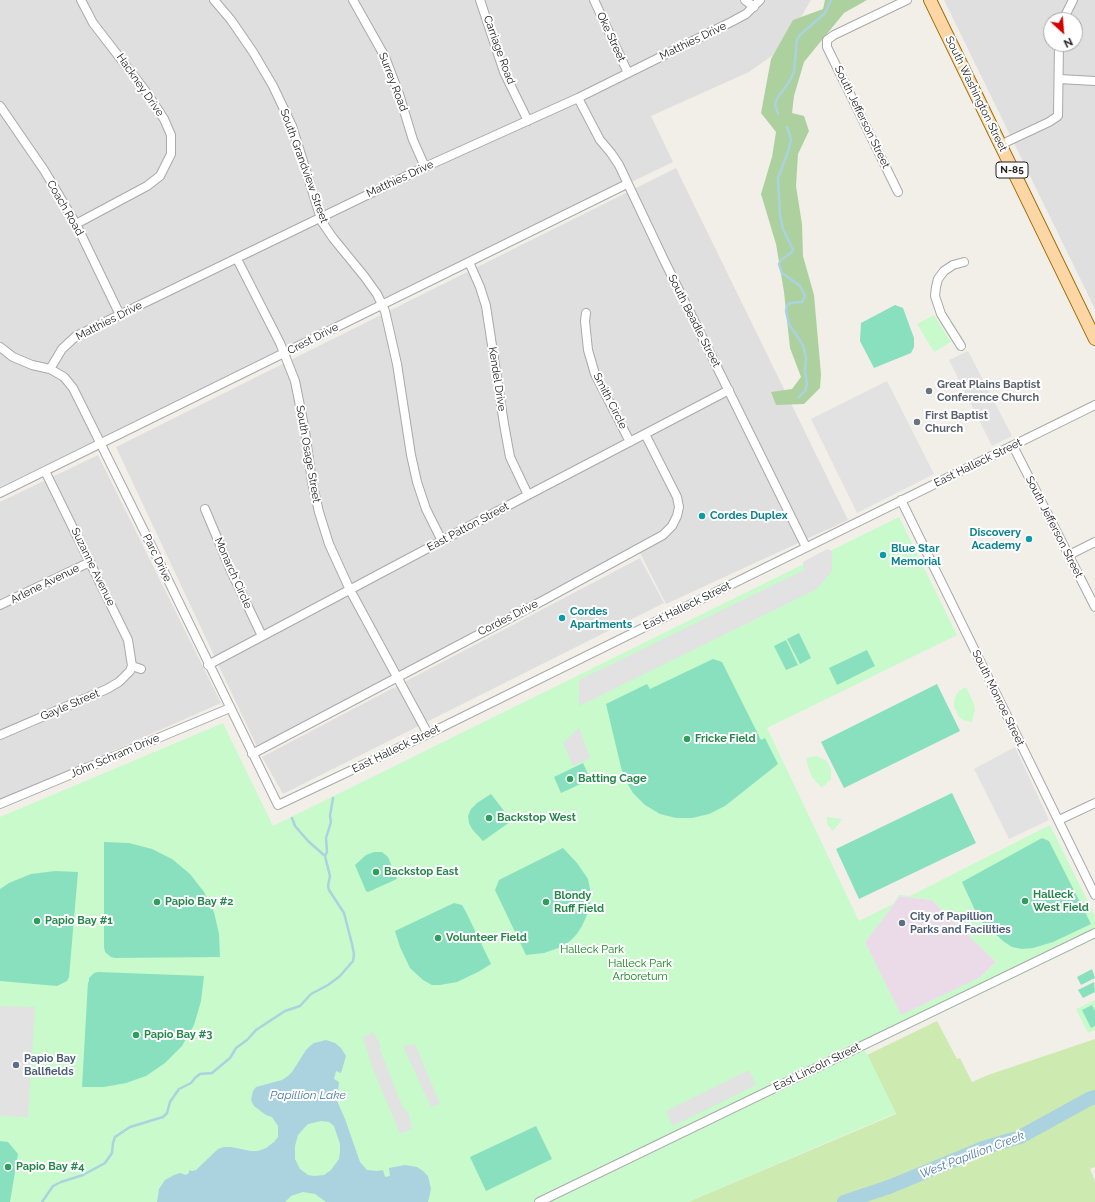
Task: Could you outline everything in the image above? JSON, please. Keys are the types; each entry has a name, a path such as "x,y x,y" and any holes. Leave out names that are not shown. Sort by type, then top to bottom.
{"main road":[{"name":"South Washington Street","path":"930,0 1095,339"}],"street":[{"name":"Hackney Drive","path":"76,224 147,186 160,176 171,154 171,135 164,119 147,93 93,23 82,0"},
{"name":"South Grandview Street","path":"214,0 231,20 253,52 273,86 292,126 320,217 332,238 364,276 382,304 389,324 397,364 411,455 417,482 426,509 442,541"},
{"name":"Surrey Road","path":"353,0 385,57 399,94 413,140 425,167"},
{"name":"Carriage Road","path":"480,0 504,72 528,121"},
{"name":"Oke Street","path":"594,0 628,73"},
{"path":"745,0 754,7"},
{"name":"Matthies Drive","path":"50,369 62,349 76,336 425,167 578,98 746,14 760,0"},
{"name":"South Jefferson Street","path":"898,192 827,47 827,40 834,35 907,0"},
{"path":"1067,12 1073,0"},
{"path":"1000,146 1058,116 1060,52"},
{"path":"1059,79 1095,81"},
{"name":"South Beadle Street","path":"578,98 600,140 619,165 806,547"},
{"name":"Coach Road","path":"0,106 44,170 76,224 120,315"},
{"name":"Crest Drive","path":"0,493 627,184"},
{"name":"South Osage Street","path":"237,259 285,353 295,381 312,482 329,544 350,590 428,734"},
{"name":"Kendel Drive","path":"469,262 480,287 486,306 510,457 528,495"},
{"path":"960,346 941,314 935,296 938,279 944,271 964,262"},
{"name":"Smith Circle","path":"586,313 585,321 588,350 595,374 630,442"},
{"name":"Parc Drive","path":"2,352 32,365 50,369 64,377 73,388 278,805"},
{"name":"East Patton Street","path":"208,665 729,390"},
{"name":"East Halleck Street","path":"278,805 428,734 1095,405"},
{"name":"Cordes Drive","path":"252,754 663,535 672,526 677,516 679,507 677,497 645,434"},
{"name":"South Jefferson Street","path":"1013,446 1095,607"},
{"name":"Suzanne Avenue","path":"45,471 128,640 132,666"},
{"name":"South Monroe Street","path":"901,500 1095,895"},
{"name":"Monarch Circle","path":"205,509 231,571 262,636"},
{"path":"1069,555 1095,542"},
{"name":"Arlene Avenue","path":"0,605 90,562"},
{"path":"132,666 141,669"},
{"name":"Gayle Street","path":"0,735 107,689 119,682 130,671 132,666"},
{"name":"John Schram Drive","path":"0,804 230,708"},
{"path":"1058,820 1095,803"},
{"name":"East Lincoln Street","path":"539,1202 1095,932"}],"shaded area":[{"path":"0,0 811,0 783,48 749,72 651,116 673,162 0,487"},
{"path":"944,0 1095,0 1095,309"},
{"path":"676,168 848,520 666,604 640,553 257,747 116,447"},
{"path":"968,351 1012,436 992,446 949,360"},
{"path":"887,381 934,474 857,513 811,419"},
{"path":"98,455 221,703 0,801 0,502"},
{"path":"827,549 832,551 832,571 817,589 579,706 579,680 804,570 803,562"},
{"path":"640,558 664,603 283,794 262,757"},
{"path":"579,728 590,758 573,766 563,743"},
{"path":"1015,747 1049,820 1009,839 974,769"},
{"name":"City of Papillion Parks and Facilities","path":"900,896 932,900 996,962 981,977 901,1016 865,942"},
{"name":"Papio Bay Ballfields","path":"0,1006 35,1007 28,1117 0,1116"},
{"path":"373,1032 380,1044 380,1050 402,1106 409,1114 412,1129 400,1134 373,1069 363,1037"},
{"path":"415,1044 440,1104 431,1107 403,1046"},
{"path":"749,1070 756,1085 673,1126 666,1111"}],"green space":[{"path":"825,0 867,0 844,13 804,62 794,96 792,113 804,116 809,131 798,154 796,186 802,224 803,256 814,295 821,374 820,388 804,404 776,405 771,392 792,389 801,377 790,348 784,292 776,244 761,194 772,157 776,132 761,113 771,59 793,20 823,9"},
{"path":"895,305 903,308 914,338 914,347 911,353 874,368 860,341 861,323"},
{"path":"934,315 951,342 934,352 917,324"},
{"name":"Halleck Park","path":"899,517 957,635 767,728 859,921 893,904 899,895 910,896 1050,825 1095,916 1095,939 865,1050 896,1113 688,1202 0,1202 0,817 223,723 273,826","holes":["900,896 932,900 996,962 981,977 901,1015 865,942"]},
{"path":"799,633 811,658 800,664 787,639"},
{"path":"786,640 798,665 786,670 774,646"},
{"path":"867,650 875,666 837,685 829,668"},
{"name":"Fricke Field","path":"713,659 722,662 761,740 765,738 778,764 725,806 709,814 692,818 676,818 660,814 645,805 633,793 624,778 606,704 647,684 650,689"},
{"path":"937,684 960,731 844,788 821,742"},
{"path":"966,687 974,704 975,710 972,722 963,720 959,717 954,707 956,695 960,690"},
{"path":"816,756 826,760 831,769 831,779 822,788 812,777 806,758"},
{"name":"Batting Cage","path":"583,763 588,774 585,776 587,781 561,793 554,777"},
{"path":"952,793 976,843 859,899 836,849"},
{"name":"Backstop West","path":"491,794 511,820 483,841 472,829 468,816 471,809 477,803"},
{"path":"827,817 842,819 833,831 827,824"},
{"name":"Halleck West Field","path":"1042,838 1049,841 1091,924 1053,942 1033,948 1022,949 1012,947 1003,941 979,919 962,882"},
{"name":"Papio Bay #2","path":"104,842 129,843 152,849 172,859 190,874 204,892 214,912 219,934 220,957 115,958 111,957 105,952"},
{"name":"Blondy Ruff Field","path":"563,848 577,863 588,879 590,889 590,908 582,926 570,941 561,947 544,953 526,955 495,890 499,880"},
{"name":"Backstop East","path":"374,852 382,852 388,857 397,879 368,892 366,891 355,865 366,855"},
{"name":"Papio Bay #1","path":"55,871 78,872 69,977 67,981 57,986 0,981 0,889 9,883 31,874"},
{"name":"Volunteer Field","path":"454,903 462,905 491,964 457,982 432,985 423,980 410,968 400,947 395,931"},
{"path":"1092,969 1095,978 1081,985 1077,977"},
{"name":"Papio Bay #3","path":"94,973 204,976 201,1001 194,1025 182,1046 165,1063 146,1076 126,1083 104,1087 82,1087 88,982 89,978"},
{"path":"1094,982 1095,992 1083,998 1078,990"},
{"path":"1095,1000 1095,1030 1088,1033 1076,1009"},
{"path":"1092,1005 1095,1011 1095,1026 1091,1028 1082,1010"},
{"path":"937,1021 957,1059 960,1058 972,1082 988,1075 1095,1039 1095,1167 1090,1169 1095,1181 1095,1202 688,1202 896,1114 867,1055"},
{"path":"536,1126 552,1159 486,1191 470,1157"},
{"name":"Papio Bay #4","path":"0,1141 8,1142 18,1154 10,1202 0,1202"}],"water":[{"name":"Papillion Lake","path":"326,1040 335,1043 341,1048 346,1056 341,1073 336,1071 334,1079 339,1082 337,1101 360,1162 367,1170 383,1170 385,1177 390,1176 389,1168 405,1165 417,1167 428,1176 431,1189 428,1202 326,1202 315,1194 303,1192 291,1196 285,1202 157,1202 159,1189 165,1180 180,1173 186,1175 189,1173 189,1170 196,1170 218,1149 231,1147 258,1151 266,1148 274,1142 278,1137 278,1126 272,1117 266,1115 254,1106 251,1100 253,1091 256,1087 282,1080 288,1076 306,1050 314,1043","holes":["321,1121 329,1122 334,1126 340,1144 339,1159 331,1170 324,1175 308,1175 300,1169 295,1159 295,1146 298,1135 308,1124"]}],"waterway":[{"path":"778,114 775,104 794,72 797,40 800,35 825,13 831,0"},
{"path":"787,127 791,139 789,149 778,178 780,215 783,229 793,250 781,260 779,264 782,273 800,286 805,296 802,302 790,303 787,306 786,311 789,324 803,345 806,358 805,372 807,384 805,391 799,397"},
{"path":"42,1202 53,1186 83,1175 105,1163 112,1153 115,1137 130,1127 163,1117 167,1113 170,1102 179,1089 191,1083 200,1074 212,1073 230,1058 236,1048 247,1040 256,1030 285,1011 300,1006 311,994 328,985 340,976 353,961 354,954 344,913 328,886 330,876 325,856 327,852 326,838 331,822 330,816 333,798"},
{"path":"292,818 295,826 308,841 325,856"},
{"name":"West Papillion Creek","path":"844,1202 889,1187 983,1148 1020,1137 1095,1097"}],"place":[{"name":"Great Plains Baptist Conference Church","path":"929,391"},
{"name":"First Baptist Church","path":"917,422"},
{"name":"Cordes Duplex","path":"702,516"},
{"name":"Discovery Academy","path":"1029,539"},
{"name":"Blue Star Memorial","path":"883,555"},
{"name":"Cordes Apartments","path":"562,618"},
{"name":"Fricke Field","path":"687,739"},
{"name":"Batting Cage","path":"570,779"},
{"name":"Backstop West","path":"489,818"},
{"name":"Backstop East","path":"376,872"},
{"name":"Halleck West Field","path":"1025,901"},
{"name":"Papio Bay #2","path":"157,902"},
{"name":"Blondy Ruff Field","path":"546,902"},
{"name":"Papio Bay #1","path":"37,921"},
{"name":"City of Papillion Parks and Facilities","path":"902,923"},
{"name":"Volunteer Field","path":"438,938"},
{"name":"Papio Bay #3","path":"136,1035"},
{"name":"Papio Bay Ballfields","path":"16,1065"},
{"name":"Papio Bay #4","path":"8,1167"}],"park label":[{"name":"Halleck Park Arboretum","path":"640,970"}]}
